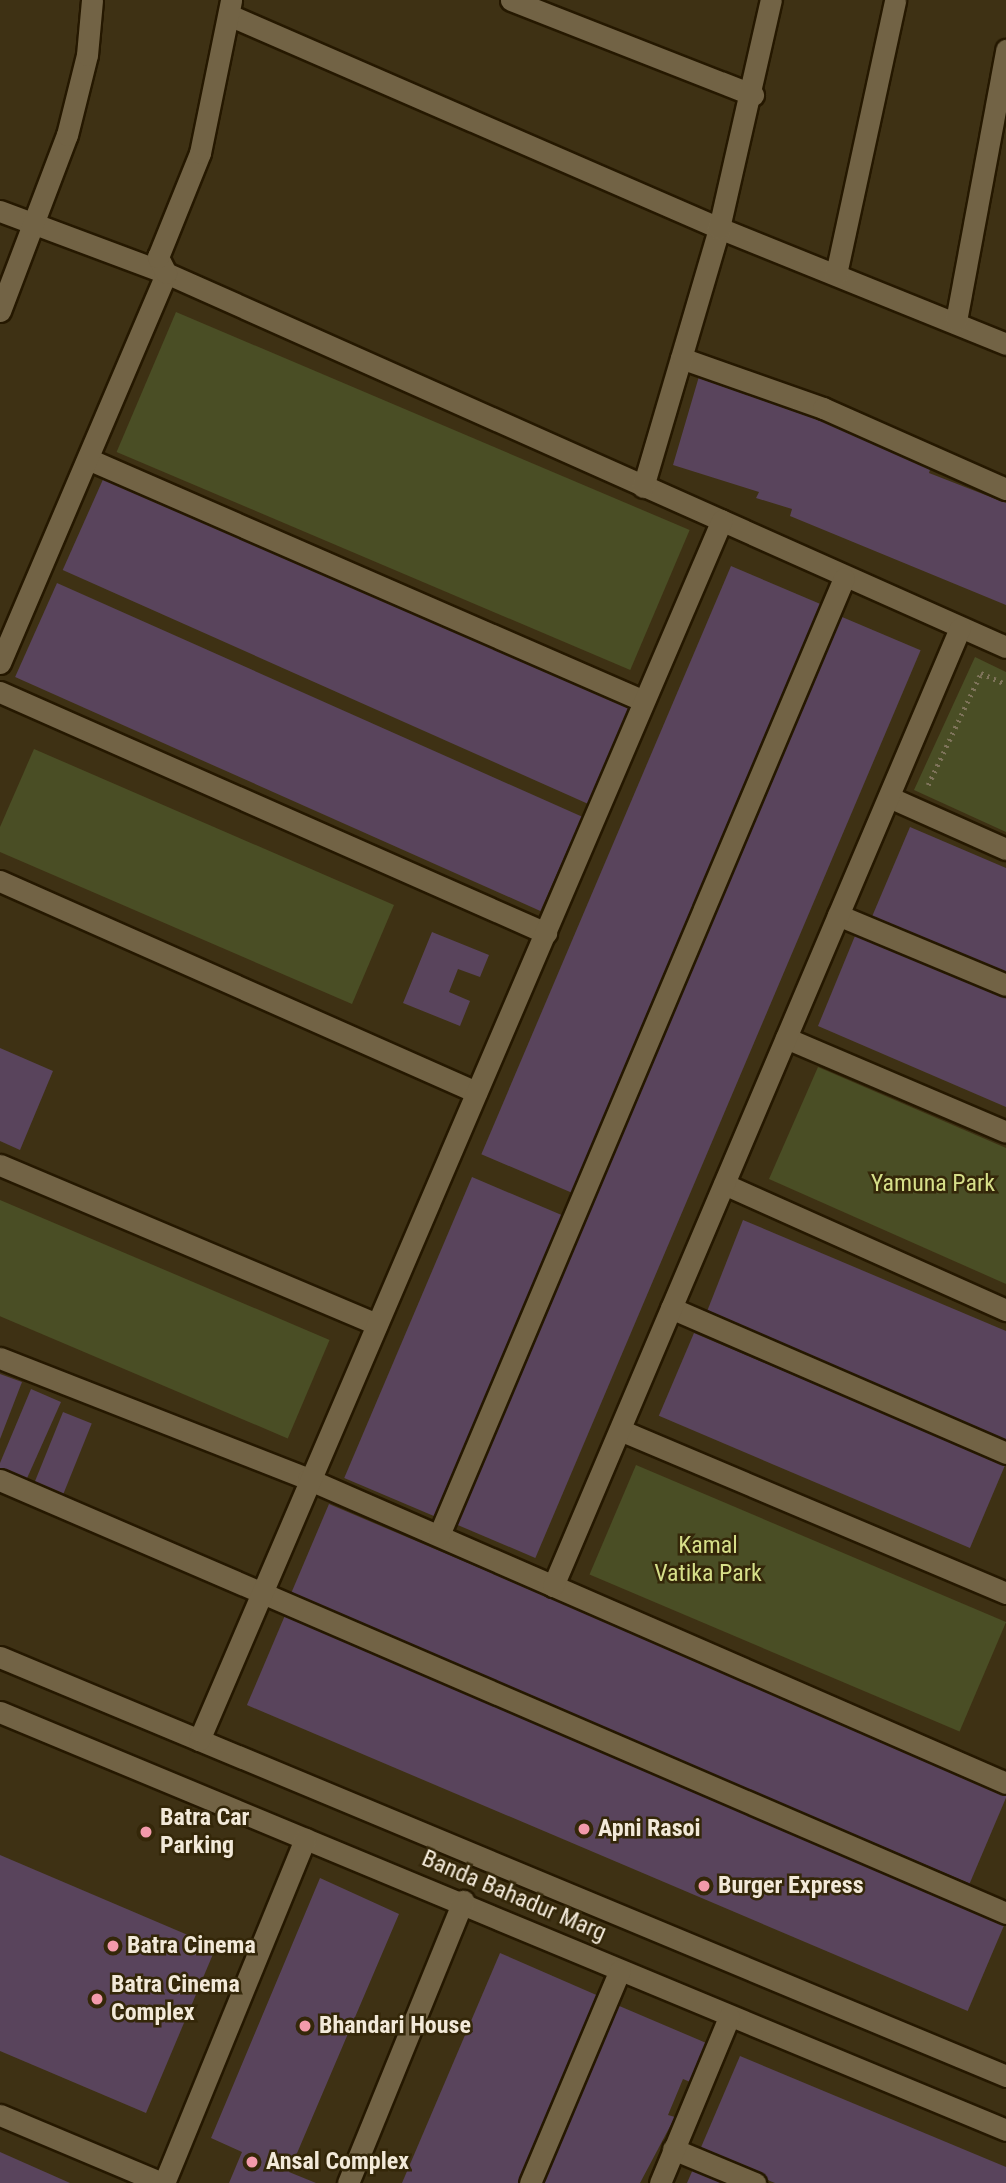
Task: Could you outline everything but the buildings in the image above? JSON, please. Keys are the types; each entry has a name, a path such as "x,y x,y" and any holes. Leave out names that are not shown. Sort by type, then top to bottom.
{"street":[{"path":"0,311 37,226 70,122 87,55 92,0"},
{"path":"511,0 753,94"},
{"path":"643,487 719,228 753,94 771,0"},
{"path":"836,274 895,0"},
{"path":"0,663 166,273 158,257 200,153 230,8 719,228 956,321 1006,344"},
{"path":"956,321 1006,50"},
{"path":"0,211 166,273 722,520 844,578 1006,647"},
{"path":"681,358 823,408 1006,489"},
{"path":"88,459 644,701"},
{"path":"199,1740 308,1479 546,933 722,520"},
{"path":"439,1535 844,578"},
{"path":"553,1586 960,628"},
{"path":"0,692 546,933"},
{"path":"888,797 1006,849"},
{"path":"0,881 477,1092"},
{"path":"838,915 1006,985"},
{"path":"786,1038 1006,1132"},
{"path":"0,1164 377,1324"},
{"path":"724,1184 1006,1310"},
{"path":"671,1308 1006,1453"},
{"path":"0,1359 308,1479 1006,1783"},
{"path":"620,1430 1006,1594"},
{"path":"0,1480 1006,1913"},
{"name":"Banda Bahadur Marg","path":"0,1657 1005,2073"},
{"name":"Banda Bahadur Marg","path":"0,1712 305,1839 463,1900 729,2017 1006,2130"},
{"path":"0,2115 163,2183 305,1839"},
{"path":"348,2183 463,1900"},
{"path":"530,2183 620,1970"},
{"path":"660,2183 729,2017"},
{"path":"673,2149 755,2183"}],"path":[{"path":"939,792 927,787 981,673 1006,684"}],"green space":[{"path":"176,312 690,530 630,670 117,452"},
{"path":"975,657 1006,672 1006,832 914,790"},
{"path":"34,749 394,905 352,1004 0,852 0,827"},
{"name":"Yamuna Park","path":"818,1067 1006,1148 1006,1284 769,1179"},
{"path":"0,1200 330,1340 288,1438 0,1316"},
{"name":"Kamal Vatika Park","path":"636,1465 1006,1622 960,1732 590,1575"}],"place":[{"name":"Apni Rasoi","path":"584,1829"},
{"name":"Batra Car Parking","path":"146,1832"},
{"name":"Burger Express","path":"704,1886"},
{"name":"Batra Cinema","path":"113,1946"},
{"name":"Batra Cinema Complex","path":"97,1999"},
{"name":"Bhandari House","path":"305,2026"},
{"name":"Ansal Complex","path":"252,2162"}]}
